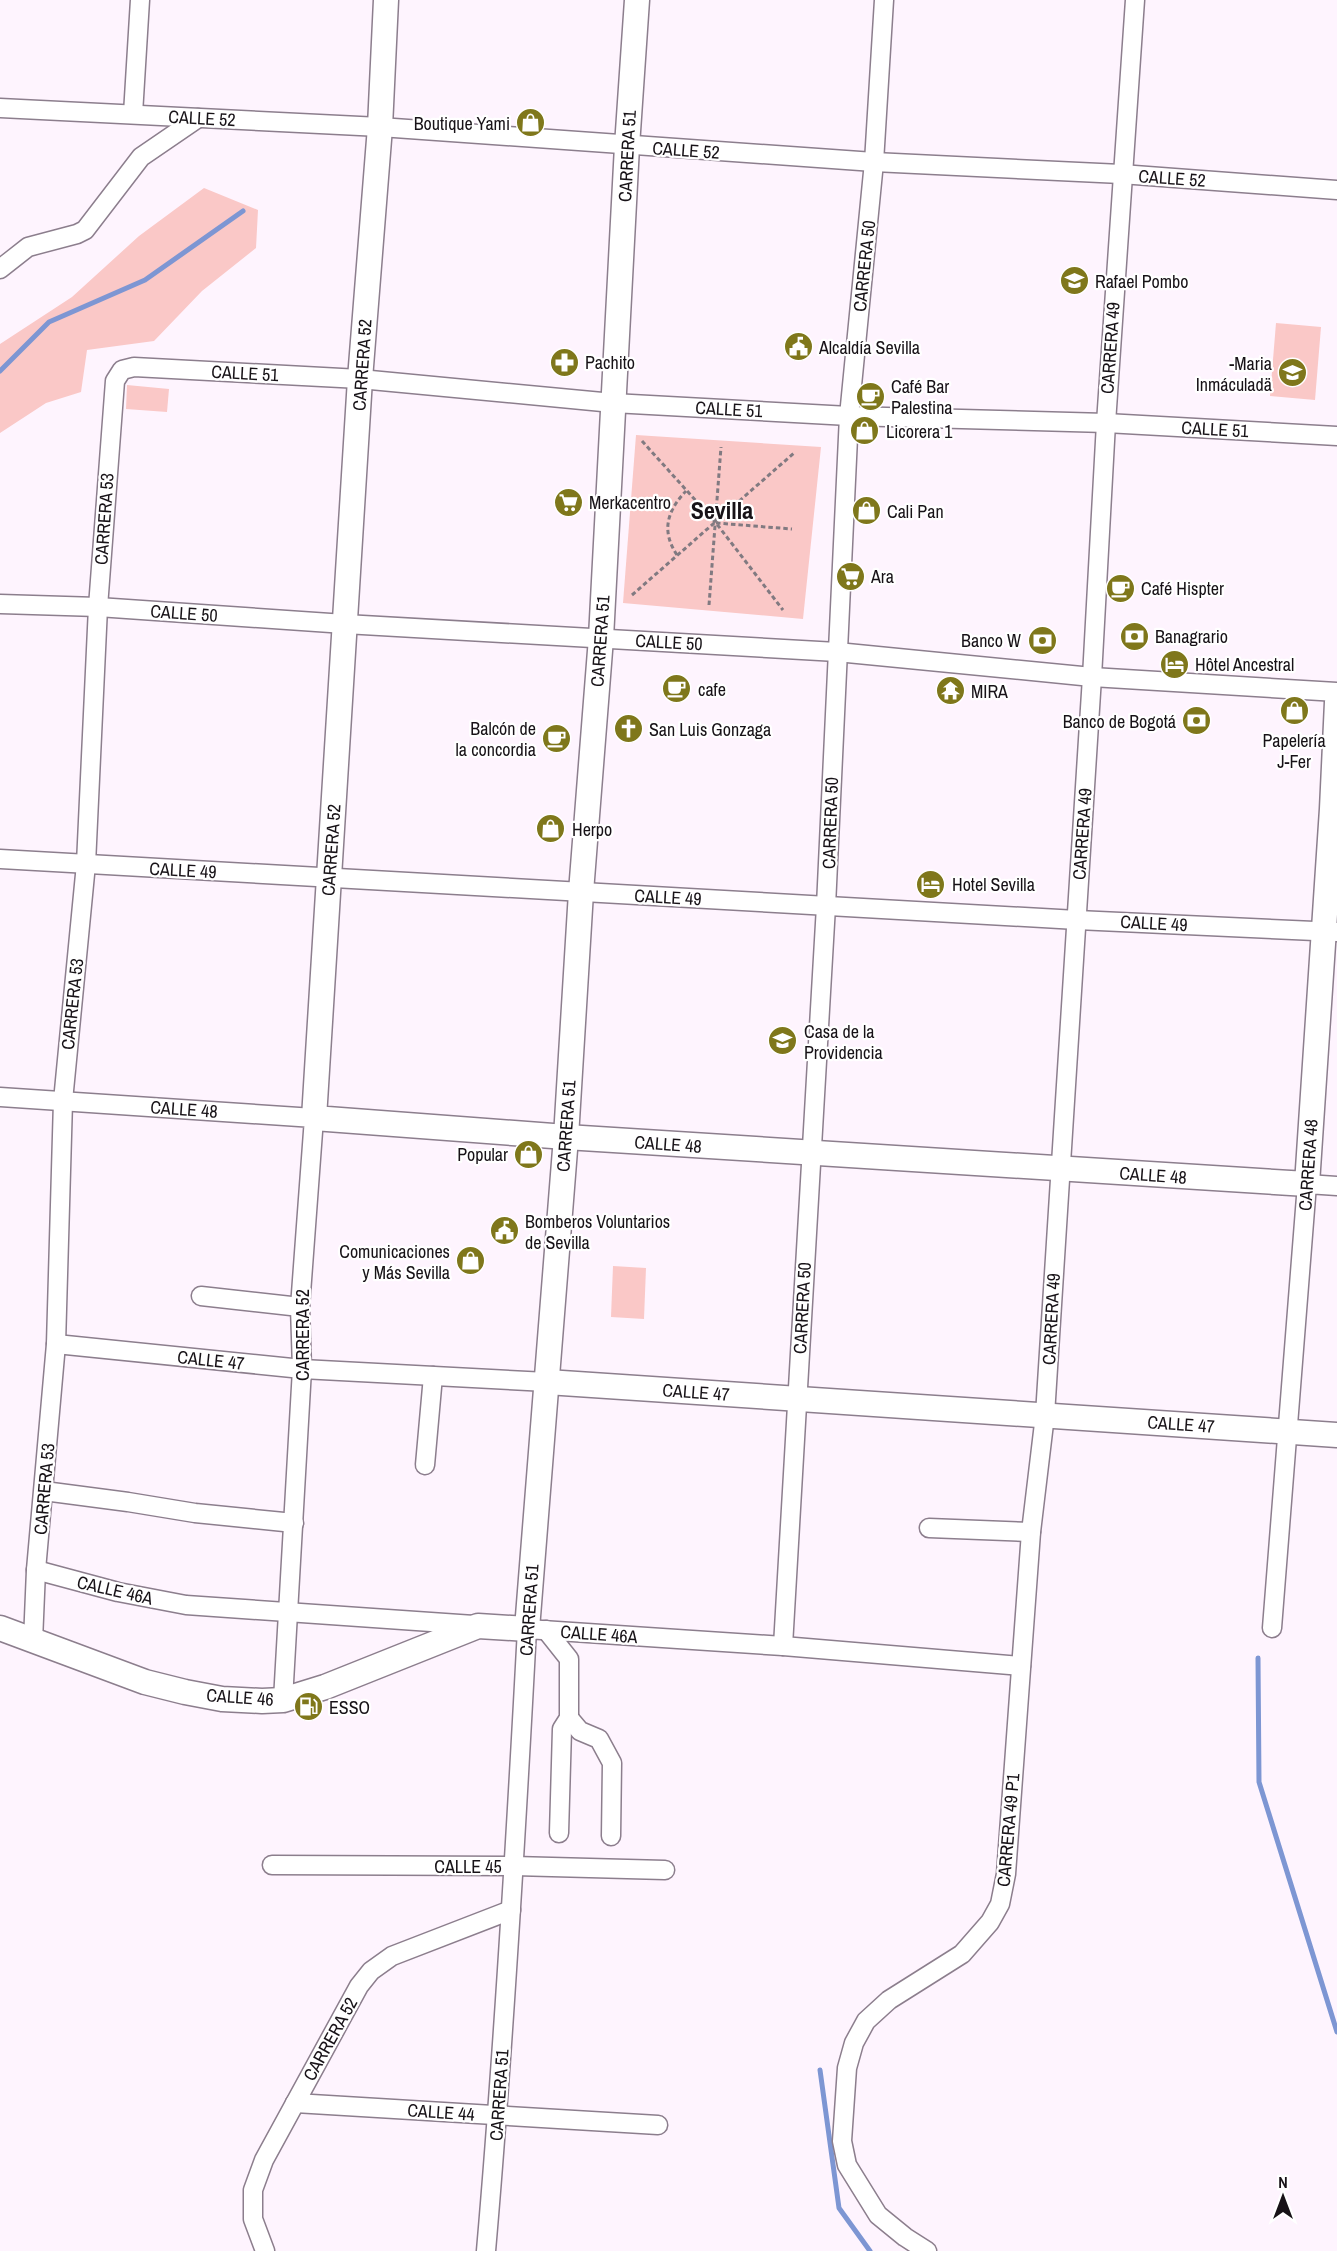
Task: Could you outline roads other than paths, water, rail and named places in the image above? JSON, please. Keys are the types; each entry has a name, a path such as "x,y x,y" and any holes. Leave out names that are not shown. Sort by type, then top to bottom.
{"main road":[{"name":"CARRERA 52","path":"314,1118 360,379 380,127 386,0"},
{"name":"CARRERA 51","path":"536,1630 547,1382 601,638 637,0"},
{"name":"CARRERA 48","path":"1307,1184 1330,932 1337,702"},
{"name":"CALLE 48","path":"314,1118 566,1137 1307,1184"},
{"name":"CALLE 47","path":"547,1382 1337,1435"},
{"name":"CALLE 46A","path":"478,1626 536,1630"},
{"name":"CALLE 46","path":"0,1628 119,1674 185,1692 222,1699 262,1701 283,1700 325,1687 478,1626"}],"street":[{"path":"133,114 140,0"},
{"name":"CARRERA 50","path":"783,1646 826,906 849,416 874,162 884,0"},
{"name":"CARRERA 49","path":"1021,1666 1031,1532 1045,1415 1121,174 1135,0"},
{"name":"CALLE 52","path":"0,108 380,127 627,146 874,162 1121,174 1337,190"},
{"path":"0,269 28,247 85,230 141,157 198,118"},
{"name":"CALLE 51","path":"122,370 134,367 360,379 614,403 849,416 1106,423 1337,436"},
{"name":"CARRERA 53","path":"33,1641 36,1570 56,1344 63,1101 86,864 98,607 115,381 122,370"},
{"name":"CALLE 50","path":"0,604 98,607 345,624 837,652 1092,676 1337,692"},
{"name":"CALLE 49","path":"0,859 1077,920 1330,932"},
{"name":"CALLE 48","path":"0,1097 314,1118"},
{"name":"CARRERA 52","path":"283,1700 302,1369 300,1307 314,1118"},
{"name":"CALLE 48","path":"1307,1184 1337,1186"},
{"name":"CARRERA 48","path":"1272,1628 1307,1184"},
{"path":"201,1296 300,1307"},
{"name":"CALLE 47","path":"56,1344 302,1369 547,1382"},
{"path":"425,1465 433,1376"},
{"path":"44,1491 195,1513 294,1523"},
{"path":"929,1528 1031,1532"},
{"name":"CALLE 46A","path":"36,1570 118,1592 186,1605 478,1626"},
{"path":"536,1630 569,1659 569,1718 562,1729 559,1833"},
{"name":"CALLE 46A","path":"536,1630 783,1646 1021,1666"},
{"name":"CARRERA 51","path":"486,2251 498,2116 514,1866 536,1630"},
{"name":"CARRERA 49 P1","path":"927,2251 878,2215 847,2165 842,2141 847,2068 854,2043 866,2021 889,2000 962,1954 990,1922 1000,1904 1006,1874 1021,1666"},
{"path":"569,1718 580,1731 599,1739 612,1763 611,1836"},
{"name":"CALLE 45","path":"272,1865 514,1866 665,1870"},
{"name":"CARRERA 52","path":"265,2251 253,2219 253,2190 264,2160 358,1986 371,1971 392,1956 512,1910"},
{"name":"CALLE 44","path":"295,2103 658,2125"}],"waterway":[{"path":"0,371 49,322 145,280 243,211"},
{"path":"1258,1658 1259,1782 1337,2032"},
{"path":"820,2070 839,2208 870,2251"}],"place":[{"name":"Boutique Yami","path":"531,123"},
{"name":"Rafael Pombo","path":"1074,281"},
{"name":"Alcaldía Sevilla","path":"798,347"},
{"name":"Pachito","path":"564,362"},
{"name":"-Maria Inmáculadä","path":"1293,373"},
{"name":"Café Bar Palestina","path":"870,396"},
{"name":"Licorera 1","path":"865,431"},
{"name":"Merkacentro","path":"568,502"},
{"name":"Cali Pan","path":"866,511"},
{"name":"Ara","path":"850,576"},
{"name":"Café Hispter","path":"1120,588"},
{"name":"Banagrario","path":"1134,636"},
{"name":"Banco W","path":"1042,640"},
{"name":"Hôtel Ancestral","path":"1174,664"},
{"name":"cafe","path":"677,689"},
{"name":"MIRA","path":"950,691"},
{"name":"Papelería J-Fer","path":"1294,711"},
{"name":"Banco de Bogotá","path":"1197,721"},
{"name":"San Luis Gonzaga","path":"628,729"},
{"name":"Balcón de la concordia","path":"557,738"},
{"name":"Herpo","path":"551,829"},
{"name":"Hotel Sevilla","path":"931,884"},
{"name":"Casa de la Providencia","path":"783,1041"},
{"name":"Popular","path":"529,1154"},
{"name":"Bomberos Voluntarios de Sevilla","path":"504,1231"},
{"name":"Comunicaciones y Más Sevilla","path":"471,1261"},
{"name":"ESSO","path":"308,1707"}],"district":[{"name":"Sevilla","path":"722,510"}]}
